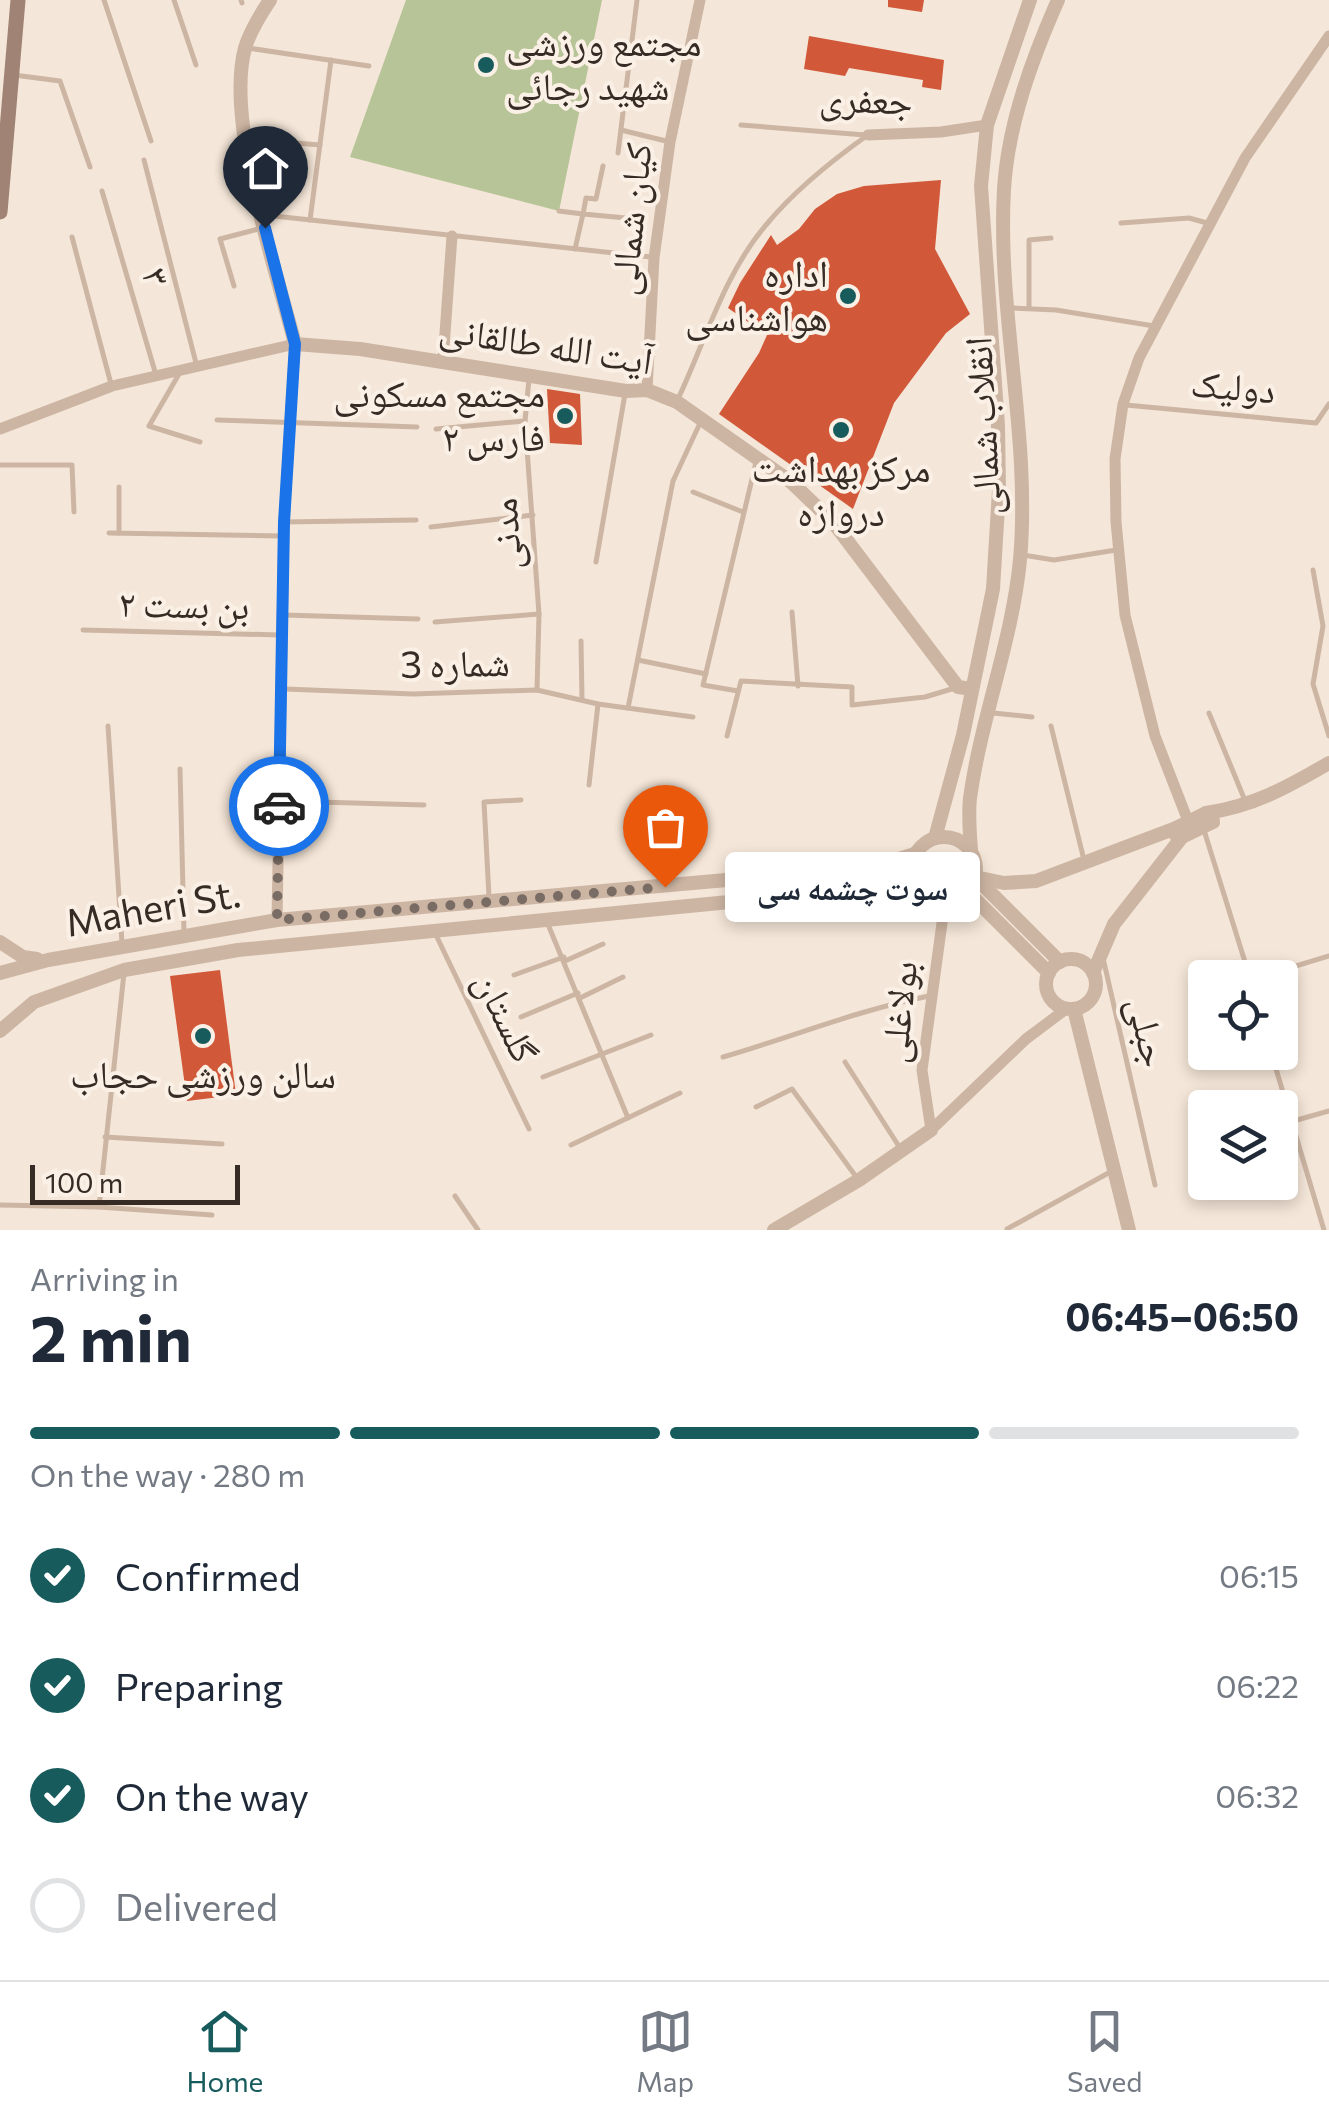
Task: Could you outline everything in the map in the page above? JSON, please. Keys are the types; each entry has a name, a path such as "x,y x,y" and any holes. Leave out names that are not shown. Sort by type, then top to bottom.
{"main road":[{"path":"0,212 18,0"}],"street":[{"path":"270,0 246,48 240,84 245,139 295,344 285,529 277,920"},
{"name":"کیان شمالی","path":"647,390 654,258 673,116 700,0"},
{"name":"انقلاب شمالی","path":"935,838 949,795 965,688 993,589 998,426 980,186 988,125 1030,0"},
{"name":"انقلاب شمالی","path":"970,852 970,800 1008,638 1024,492 1004,190 1010,141 1054,3"},
{"path":"1195,825 1155,736 1126,615 1118,549 1115,459 1123,404 1139,358 1245,158 1329,36"},
{"name":"جعفری","path":"868,135 988,125"},
{"path":"443,361 452,236"},
{"name":"آیت الله طالقانی","path":"0,430 112,386 295,344 360,349 626,391 647,390 677,402 757,456 834,522 965,688"},
{"path":"975,876 1004,883 1036,882 1270,798 1329,763"},
{"path":"1093,973 1101,950 1131,900 1195,825"},
{"path":"935,838 955,839 970,852 975,876 967,891 945,901 921,892 912,874 915,854 935,838"},
{"name":"Maheri St.","path":"0,973 48,960 277,920 872,866 915,854"},
{"path":"975,876 1054,968"},
{"name":"Maheri St.","path":"0,1031 34,1002 124,970 238,950 432,928 872,888 921,892"},
{"path":"967,891 1054,968"},
{"name":"بولاغلی","path":"931,1130 922,1070 945,901"},
{"path":"0,942 22,956 48,960"},
{"path":"122,946 115,959 124,970"},
{"path":"774,1230 859,1180 931,1130 1026,1039 1070,1009 1088,1002 1096,980 1082,962 1054,968"},
{"path":"1054,968 1049,995 1070,1009 1129,1230"},
{"path":"0,1011 34,1002"}],"lane":[{"path":"104,0 151,141"},
{"path":"174,0 196,64"},
{"path":"618,153 636,0"},
{"path":"246,48 369,66"},
{"path":"310,220 332,60"},
{"path":"11,74 60,81 90,166"},
{"name":"جعفری","path":"741,126 868,135"},
{"path":"620,130 670,142"},
{"path":"677,402 728,288 765,225 838,156 868,135"},
{"path":"245,139 320,145"},
{"path":"144,160 196,366"},
{"path":"575,249 586,198 596,199 603,166"},
{"name":"۳","path":"102,191 157,378"},
{"path":"560,210 626,218"},
{"path":"1121,222 1188,218 1210,223"},
{"path":"234,286 220,239 264,221 310,220 654,258"},
{"path":"72,237 112,386"},
{"path":"1029,307 1028,240 1052,238"},
{"path":"1009,308 1029,307 1156,326"},
{"path":"180,372 149,426 200,442"},
{"name":"مدنی","path":"529,374 526,421 540,614 537,690"},
{"path":"596,562 626,391"},
{"name":"دولیک","path":"1123,404 1316,422 1329,404"},
{"path":"628,708 674,481 702,419"},
{"path":"217,420 418,426"},
{"path":"436,430 526,421"},
{"path":"739,691 703,685 757,456"},
{"path":"0,465 72,465 74,512"},
{"path":"118,533 119,487"},
{"path":"693,492 742,512"},
{"path":"431,527 533,516"},
{"path":"109,533 285,529 416,520"},
{"path":"1020,554 1054,560 1118,549"},
{"path":"1313,570 1323,626 1313,684 1329,736"},
{"path":"792,612 798,686"},
{"path":"435,622 540,614"},
{"path":"284,615 418,619"},
{"name":"بن بست ۲","path":"83,630 283,635"},
{"path":"581,641 582,700"},
{"path":"638,660 706,674"},
{"path":"727,736 741,681 852,686 852,704 925,697 965,688"},
{"name":"شماره 3","path":"282,688 413,694 537,690 598,704 693,717"},
{"path":"589,785 598,704"},
{"path":"990,713 1032,717"},
{"path":"1209,713 1242,807"},
{"path":"108,726 122,946"},
{"path":"1051,726 1085,865"},
{"path":"180,769 184,936"},
{"path":"489,900 484,802 521,800"},
{"path":"279,801 424,805"},
{"path":"1195,825 1246,960"},
{"path":"545,918 628,1118"},
{"name":"گلستان","path":"432,928 529,1129"},
{"path":"514,976 603,944"},
{"name":"جبلی","path":"1101,950 1155,1184"},
{"path":"1298,965 1329,956"},
{"path":"99,1207 124,970"},
{"path":"521,1017 623,977"},
{"path":"723,1057 872,1007 932,995"},
{"path":"543,1077 651,1035"},
{"path":"845,1062 901,1151"},
{"path":"756,1107 792,1090 859,1180"},
{"path":"571,1145 680,1093"},
{"path":"1298,1120 1329,1111"},
{"path":"105,1137 222,1144"},
{"path":"1298,1147 1324,1230"},
{"path":"1007,1229 1112,1171"},
{"path":"455,1196 478,1230"},
{"path":"0,1205 212,1215"}],"green space":[{"name":"مجتمع ورزشی شهید رجائی","path":"406,0 602,0 559,211 350,157"}],"building":[{"path":"888,0 924,0 922,12 888,7"},
{"path":"809,36 944,60 941,90 922,87 923,80 849,68 845,76 804,69"},
{"name":"اداره هواشناسی","path":"941,180 935,249 970,314 946,333 894,403 853,509 719,414 767,335 728,308 771,235 777,245 837,194 864,186"},
{"name":"مجتمع مسکونی فارس ۲","path":"547,389 580,394 582,445 550,443"},
{"name":"سالن ورزشی حجاب","path":"220,970 236,1095 187,1101 170,976"}],"way so far":[{"path":"279,806 277,920 665,887"}],"place":[{"name":"مجتمع ورزشی شهید رجائی","path":"486,65"},
{"name":"اداره هواشناسی","path":"848,296"},
{"name":"مجتمع مسکونی فارس ۲","path":"565,416"},
{"name":"مرکز بهداشت دروازه","path":"841,430"},
{"name":"سوت چشمه سی","path":"665,887"},
{"name":"سالن ورزشی حجاب","path":"203,1036"}],"route":[{"path":"265,228 295,344 284,522 279,806"}]}
